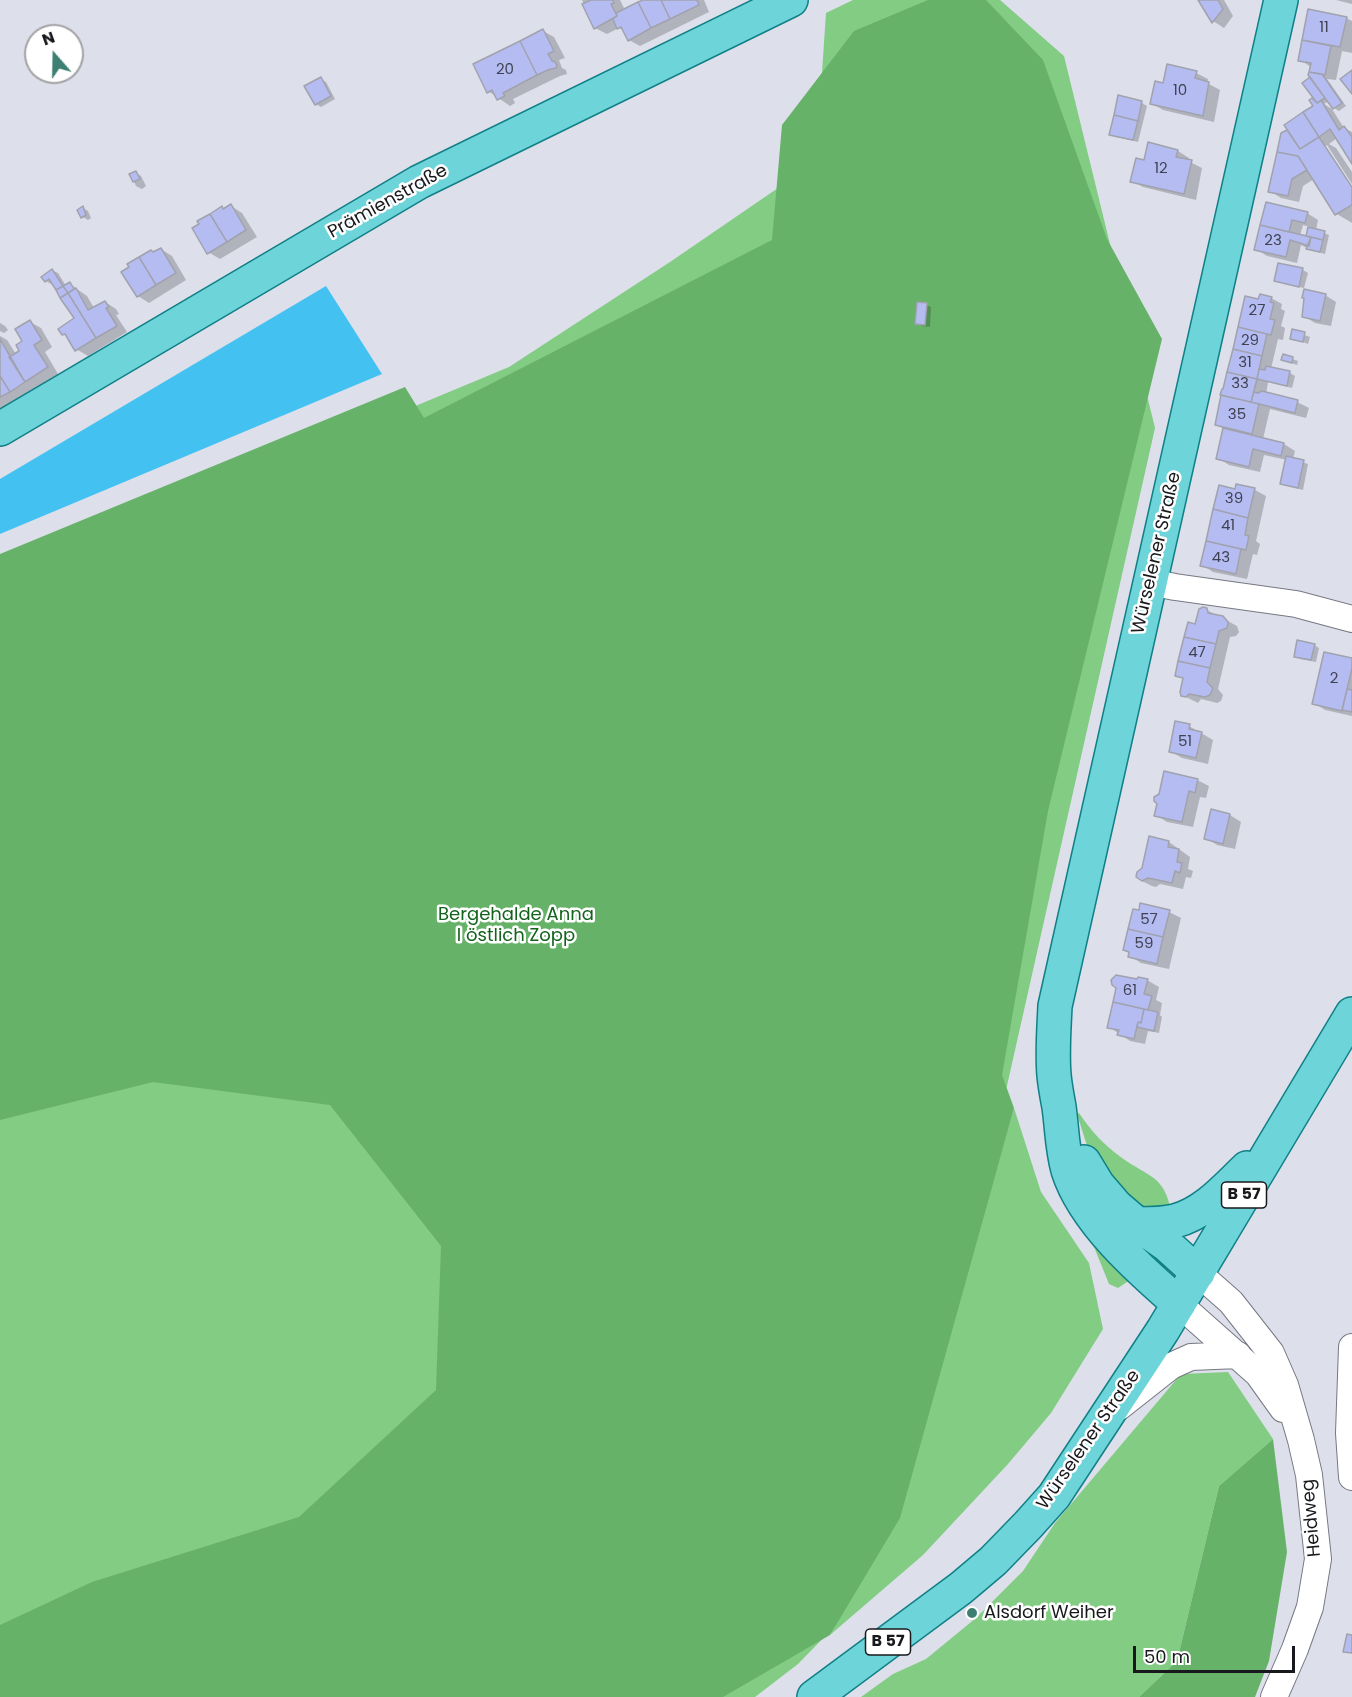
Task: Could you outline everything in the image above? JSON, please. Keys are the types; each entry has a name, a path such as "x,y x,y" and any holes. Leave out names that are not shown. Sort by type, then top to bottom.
{"main road":[{"name":"Prämienstraße","path":"0,429 419,182 791,0"},
{"name":"Würselener Straße","path":"1179,1304 1144,1274 1118,1247 1081,1198 1069,1173 1063,1148 1054,1077 1055,1006 1281,0"},
{"name":"B 57","path":"1198,1273 1352,1014"},
{"name":"Würselener Straße","path":"814,1697 961,1588 993,1561 1028,1525 1054,1496 1198,1273 1167,1245 1116,1206 1098,1185 1080,1156 1059,1109"},
{"path":"1137,1224 1177,1220 1208,1206 1275,1142"}],"street":[{"path":"1150,582 1296,604 1352,619"},
{"name":"Heidweg","path":"1198,1273 1231,1302 1270,1353 1286,1385 1309,1475 1318,1558 1310,1607 1274,1697"},
{"name":"Heidweg","path":"1179,1304 1258,1374 1301,1440"},
{"path":"1352,1347 1349,1433 1352,1477"},
{"path":"1107,1417 1171,1366 1191,1357 1238,1355"}],"green space":[{"name":"Bergehalde Anna I östlich Zopp","path":"853,0 1000,0 1064,56 1155,428 959,1299 1014,1108 1041,1192 1089,1263 1103,1329 1051,1413 1008,1464 923,1555 830,1635 835,1626 798,1664 755,1697 0,1697 0,579 509,367 670,262 816,162 826,13"},
{"name":"Bergehalde Anna I östlich Zopp","path":"928,0 986,0 1043,60 1107,239 1162,339 1048,811 1002,1075 1014,1108 900,1518 830,1635 723,1697 0,1697 0,1625 92,1582 299,1517 436,1390 441,1246 330,1105 153,1082 0,1120 0,554 405,387 424,418 772,240 782,125 854,31"},
{"path":"1079,1113 1109,1148 1160,1184 1171,1212 1156,1212 1127,1203 1088,1149 1077,1114"},
{"path":"1090,1237 1130,1280 1118,1288 1109,1284"},
{"path":"1228,1372 1273,1439 1219,1486 1177,1661 1139,1697 861,1697 893,1674 926,1659 976,1618 1023,1571 1055,1523 1181,1374"},
{"path":"1273,1439 1287,1552 1269,1661 1255,1697 1139,1697 1177,1661 1219,1486"}],"water":[{"path":"326,286 382,374 0,534 0,479"}],"building":[{"path":"591,0 613,0 614,3 611,4 617,16 594,29 582,4"},
{"path":"661,0 670,19 651,28 638,2"},
{"path":"661,0 697,0 699,5 670,19"},
{"path":"1198,0 1218,0 1223,9 1212,23"},
{"path":"638,2 651,28 628,41 621,27 617,29 613,19 617,16 616,13"},
{"path":"1308,9 1347,17 1340,47 1302,40"},
{"path":"543,29 554,51 548,54 557,66 537,75 520,41"},
{"path":"1302,40 1331,46 1325,75 1309,72 1311,63 1298,61"},
{"path":"520,41 537,75 503,93 505,96 497,100 492,90 487,93 473,64"},
{"path":"1167,64 1197,71 1195,78 1209,82 1203,116 1150,104 1155,81 1163,83"},
{"path":"1352,70 1352,94 1340,79"},
{"path":"1309,72 1322,74 1342,103 1333,109 1308,75"},
{"path":"321,77 331,96 315,105 304,86"},
{"path":"1310,77 1325,98 1317,103 1302,83"},
{"path":"1118,95 1142,101 1138,121 1114,115"},
{"path":"1312,98 1317,103 1321,100 1339,130 1344,126 1352,137 1352,164 1330,129 1319,137 1303,112 1313,106 1309,100"},
{"path":"1303,112 1319,137 1300,149 1284,125"},
{"path":"1114,115 1138,121 1133,140 1109,135"},
{"path":"1287,130 1300,149 1319,137 1352,187 1352,205 1335,215 1298,156 1277,152 1281,133"},
{"path":"1148,142 1178,150 1176,157 1192,160 1184,194 1130,182 1136,158 1144,160"},
{"path":"1277,152 1298,156 1307,170 1292,179 1288,196 1268,192"},
{"path":"136,171 140,179 133,182 129,174"},
{"path":"1266,202 1308,212 1305,223 1292,220 1289,232 1260,225"},
{"path":"231,204 246,230 227,242 210,214 222,206 223,209"},
{"path":"83,206 86,215 81,218 77,210"},
{"path":"210,214 227,242 207,254 192,228 199,224 197,221"},
{"path":"1260,225 1311,237 1309,246 1290,240 1286,257 1254,250"},
{"path":"1308,227 1325,231 1323,240 1306,236"},
{"path":"1311,237 1323,240 1320,252 1306,249"},
{"path":"161,248 176,273 156,285 139,257 151,250 153,252"},
{"path":"139,257 156,285 137,297 121,272 129,267 127,264"},
{"path":"1278,263 1303,268 1299,287 1274,281"},
{"path":"52,269 63,286 56,290 49,279 45,282 41,277"},
{"path":"70,282 74,289 68,293 63,286"},
{"path":"63,286 68,293 60,298 56,290"},
{"path":"76,288 88,310 105,301 109,307 106,308 117,326 96,338 68,293"},
{"path":"1304,289 1326,294 1320,321 1302,317"},
{"path":"68,293 96,338 75,351 65,334 62,335 58,329 74,318 60,298"},
{"path":"1260,294 1272,297 1270,302 1274,303 1270,319 1275,320 1271,335 1238,327 1245,296 1258,299"},
{"path":"917,302 927,303 925,325 915,324"},
{"path":"30,320 42,340 34,345 48,367 25,382 9,357 19,351 16,345 22,341 15,329"},
{"path":"1238,327 1267,334 1262,356 1233,349"},
{"path":"1292,329 1305,332 1303,342 1290,339"},
{"path":"0,339 25,382 10,392 0,376"},
{"path":"1233,349 1262,356 1257,379 1227,372"},
{"path":"1283,354 1293,357 1292,363 1281,360"},
{"path":"1266,366 1290,371 1287,386 1257,379 1259,369 1265,370"},
{"path":"1227,372 1257,379 1251,402 1220,395"},
{"path":"0,376 10,392 0,397"},
{"path":"1262,391 1298,400 1295,413 1251,402 1254,392"},
{"path":"1221,395 1259,404 1252,434 1215,425"},
{"path":"1223,428 1284,443 1281,456 1253,449 1249,467 1216,459"},
{"path":"1286,456 1304,460 1298,488 1280,484"},
{"path":"1236,484 1255,488 1248,518 1213,509 1219,485 1235,489"},
{"path":"1213,509 1248,518 1245,535 1249,536 1246,550 1206,541"},
{"path":"1206,541 1241,549 1236,574 1200,566"},
{"path":"1207,608 1208,613 1223,616 1228,622 1227,628 1219,631 1216,644 1184,637 1188,622 1195,624 1199,609"},
{"path":"1184,637 1216,644 1210,668 1178,661"},
{"path":"1297,640 1315,644 1311,660 1294,657"},
{"path":"1324,652 1352,658 1352,668 1342,711 1312,704"},
{"path":"1178,661 1210,668 1207,682 1213,688 1210,695 1205,697 1189,694 1186,697 1181,696 1183,678 1175,676"},
{"path":"1347,689 1352,690 1352,712 1342,710"},
{"path":"1175,721 1190,724 1189,729 1202,732 1196,758 1169,752"},
{"path":"1164,771 1198,779 1195,793 1189,791 1182,822 1154,816 1157,804 1154,797 1159,794"},
{"path":"1211,809 1230,814 1223,844 1204,839"},
{"path":"1149,836 1169,841 1168,847 1179,849 1177,862 1182,863 1180,873 1175,871 1172,883 1148,878 1142,881 1136,877 1137,872 1142,868"},
{"path":"1140,903 1170,910 1163,937 1128,929 1133,909 1139,910"},
{"path":"1128,929 1163,937 1157,964 1128,957 1129,952 1123,950"},
{"path":"1116,975 1148,979 1144,994 1152,996 1148,1010 1113,1002 1116,988 1112,985 1111,980"},
{"path":"1113,1002 1144,1009 1134,1039 1117,1035 1119,1030 1107,1028"},
{"path":"1144,1009 1158,1012 1154,1031 1137,1027 1138,1022 1141,1023"},
{"path":"1347,1634 1352,1635 1352,1653 1343,1652"}],"place":[{"name":"Alsdorf Weiher","path":"972,1613"}]}
